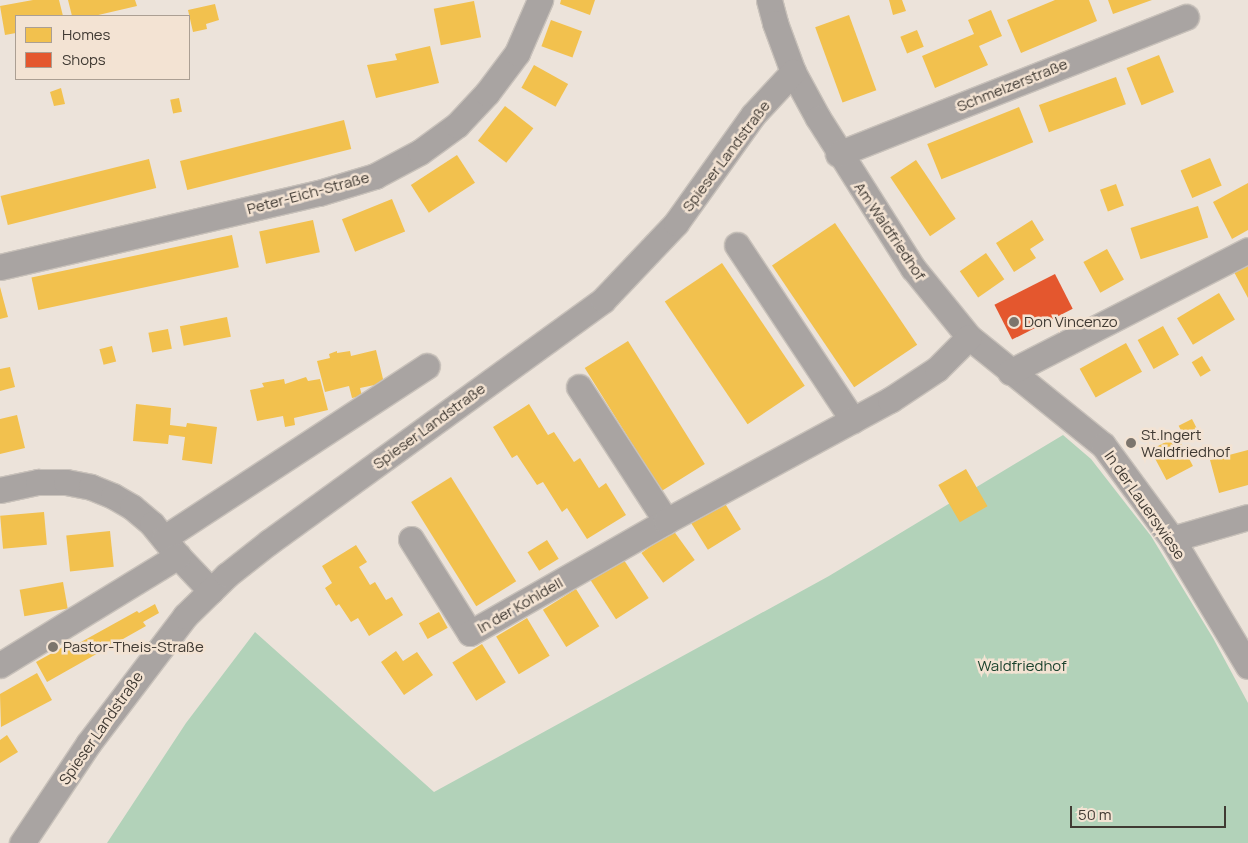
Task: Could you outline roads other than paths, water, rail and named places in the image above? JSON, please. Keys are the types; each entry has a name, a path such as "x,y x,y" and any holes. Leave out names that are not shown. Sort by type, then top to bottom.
{"street":[{"name":"Peter-Eich-Straße","path":"0,267 319,193 375,176 420,152 457,125 488,93 517,52 540,0"},
{"path":"769,0 775,23 793,72"},
{"name":"Schmelzerstraße","path":"838,154 1186,17"},
{"name":"Am Waldfriedhof","path":"793,72 838,154 913,268 970,337 1010,372"},
{"name":"Spieser Landstraße","path":"22,843 83,751 145,666 185,616 227,574 603,300 676,223 753,115 793,72"},
{"path":"737,245 852,420"},
{"path":"1010,372 1248,250"},
{"name":"In der Kohldell","path":"411,539 470,633 666,521 890,400 937,369 970,337"},
{"path":"0,665 427,366"},
{"name":"In der Lauerswiese","path":"1010,372 1103,445 1172,539 1248,666"},
{"path":"579,387 666,521"},
{"path":"0,490 38,482 66,482 91,487 132,507 152,524 211,591"},
{"path":"1172,539 1248,517"}],"place":[{"name":"Don Vincenzo","path":"1014,322"},
{"name":"St.Ingert Waldfriedhof","path":"1131,443"},
{"name":"Pastor-Theis-Straße","path":"53,647"}],"park label":[{"name":"Waldfriedhof","path":"1022,666"}]}
